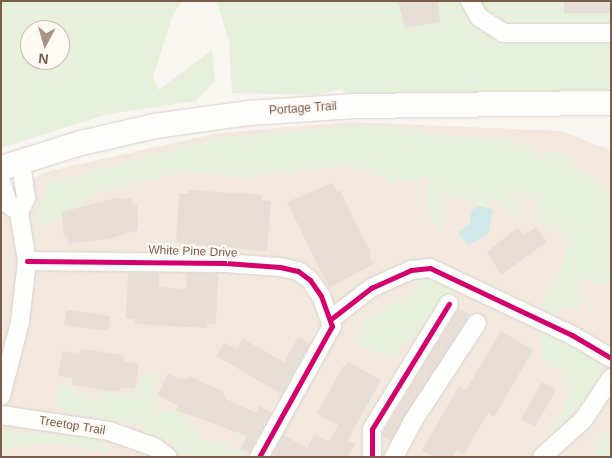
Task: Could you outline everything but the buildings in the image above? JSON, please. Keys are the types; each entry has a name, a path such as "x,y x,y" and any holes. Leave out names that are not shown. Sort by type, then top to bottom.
{"main road":[{"name":"Portage Trail","path":"11,164 155,126 249,112 356,106 611,104"}],"street":[{"path":"470,1 479,17 504,33 611,33"},
{"path":"1,396 20,322 27,261 19,212 26,198 11,164"},
{"path":"1,182 8,204 19,212"},
{"name":"White Pine Drive","path":"27,261 167,260 280,267 298,271 310,280 331,319"},
{"path":"259,457 324,345 332,326 331,319 371,288 411,270 430,268 572,335 611,358"},
{"path":"372,457 372,429 449,304"},
{"path":"394,457 413,421 477,323"},
{"path":"542,457 583,420 611,378"},
{"name":"Treetop Trail","path":"1,415 109,431 154,447 168,457"}],"shaded area":[{"path":"350,122 560,131 611,150 611,457 1,457 1,193 49,171 219,133"}],"green space":[{"path":"1,1 182,1 172,17 153,77 158,90 212,50 215,81 196,101 108,114 1,148"},
{"path":"217,1 611,1 611,92 349,97 341,89 318,95 232,93 229,42"},
{"path":"352,125 399,126 428,134 505,139 529,147 537,155 559,151 568,157 574,167 600,182 611,194 611,282 599,284 589,279 580,280 579,292 585,298 577,309 561,305 556,317 546,313 543,301 560,274 568,244 567,235 561,229 537,222 535,197 510,192 522,209 518,221 491,197 489,208 484,208 442,191 441,218 445,231 441,232 428,217 426,194 430,178 391,184 384,176 340,165 332,169 319,167 318,173 301,168 293,175 281,171 242,178 184,171 95,193 46,226 39,227 35,219 48,183 220,138"},
{"path":"420,279 429,279 454,292 452,298 420,337 403,342 397,354 386,357 357,343 363,321 414,291"},
{"path":"539,333 567,341 603,366 588,394 550,440 547,439 569,398 571,386 566,374 543,361"},
{"path":"144,373 158,376 152,394 155,410 179,411 182,420 199,431 202,440 213,441 213,444 227,441 226,444 249,457 181,457 171,442 147,437 141,425 90,417 60,409 57,404 57,385 71,385 77,393 86,395 94,403 109,388 114,394 135,395"},
{"path":"611,426 611,457 593,457 603,434"},
{"path":"2,431 84,436 108,446 110,453 69,445 24,445 1,450"}],"water":[{"path":"479,206 493,210 488,234 468,245 458,232 470,224 471,211"}],"cycle path":[{"path":"27,261 225,263 280,267 298,271 310,280 321,296 332,326 259,457"},
{"path":"331,319 371,288 411,270 430,268 572,335 611,358"},
{"path":"372,457 372,429 449,304"}]}
